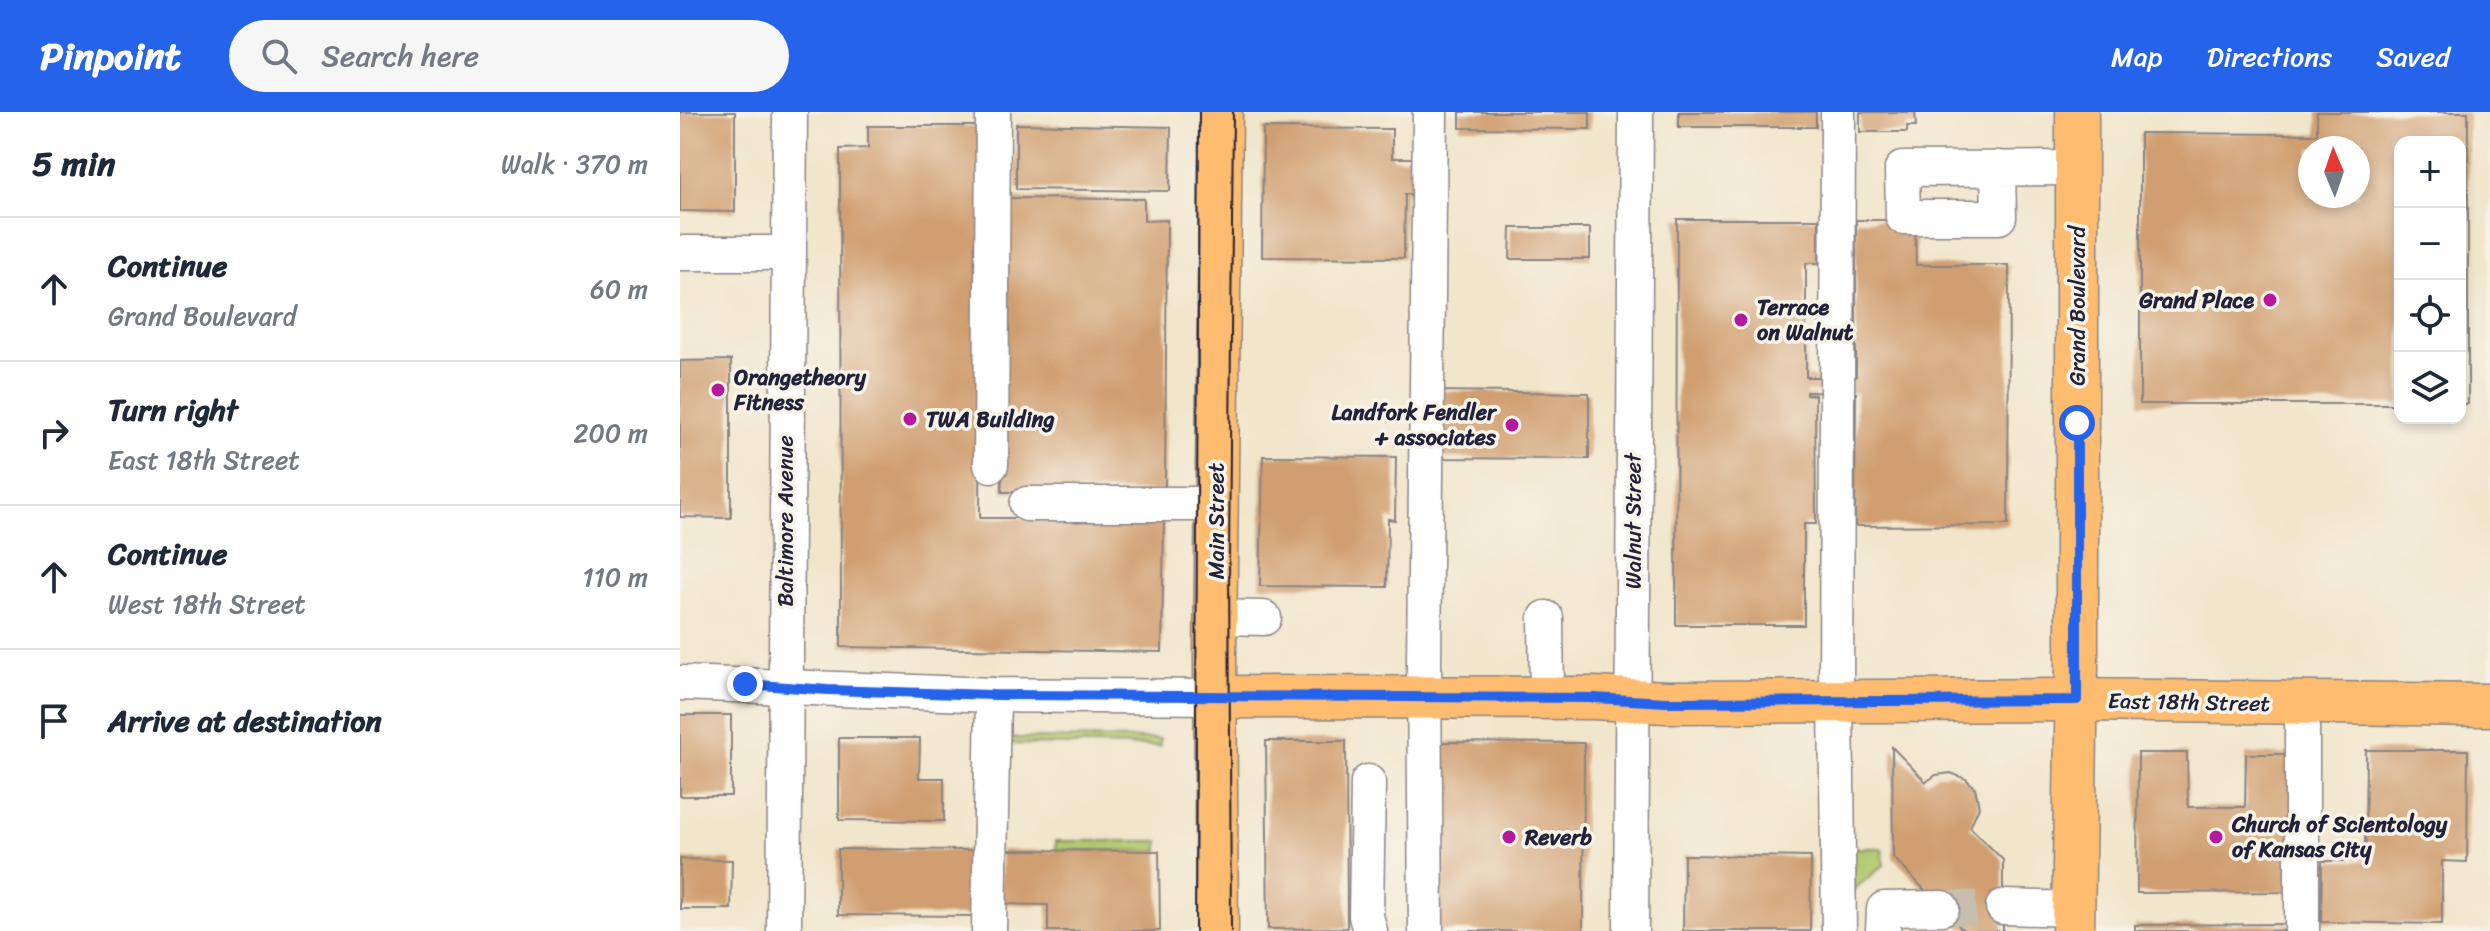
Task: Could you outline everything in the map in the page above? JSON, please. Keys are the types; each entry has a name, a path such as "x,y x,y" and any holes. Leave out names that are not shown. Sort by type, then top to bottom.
{"main road":[{"name":"Main Street","path":"1217,931 1215,697 1221,112"},
{"name":"Grand Boulevard","path":"2074,920 2077,112"},
{"name":"East 18th Street","path":"1215,697 1836,702 2077,700 2490,705"}],"street":[{"name":"Baltimore Avenue","path":"784,931 790,112"},
{"path":"991,465 993,112"},
{"path":"1426,931 1430,112"},
{"name":"Walnut Street","path":"1631,931 1636,112"},
{"path":"1838,112 1836,702 1839,931"},
{"path":"1998,168 2077,168"},
{"path":"680,253 787,253"},
{"path":"1027,504 1217,504"},
{"path":"1216,617 1264,618"},
{"path":"1546,618 1547,698"},
{"path":"680,683 993,695 1215,697"},
{"path":"989,931 993,695"},
{"path":"2302,703 2302,931"},
{"path":"1368,782 1366,916 1370,931"},
{"path":"2003,907 2074,920"},
{"path":"1883,931 1884,909 1942,908"}],"green space":[{"path":"1002,738 1160,739 1160,746 1002,744"},
{"path":"1056,841 1159,841 1159,851 1056,850"},
{"path":"1852,848 1880,848 1884,865 1853,890"}],"building":[{"path":"680,112 735,112 735,212 680,211"},
{"path":"1460,112 1590,112 1590,129 1460,128"},
{"path":"1679,112 1816,112 1816,127 1679,127"},
{"path":"1860,112 1915,112 1916,126 1907,126 1907,132 1860,132"},
{"name":"Grand Place","path":"2317,112 2468,112 2468,404 2466,136 2394,136 2394,404 2140,404 2140,133 2317,134"},
{"path":"1016,124 1171,127 1170,191 1016,189"},
{"name":"TWA Building","path":"868,126 982,126 980,518 1164,518 1162,652 841,647 840,149 868,148"},
{"path":"1263,128 1392,129 1392,158 1416,158 1416,194 1405,194 1404,258 1262,257"},
{"path":"1005,198 1144,199 1144,221 1167,220 1165,491 1002,492"},
{"path":"1677,219 1819,219 1819,263 1806,263 1806,377 1856,377 1856,220 1915,220 1916,265 2009,265 2008,525 1855,526 1856,393 1806,392 1806,395 1815,395 1816,524 1804,524 1804,625 1676,625"},
{"path":"1511,228 1590,228 1590,259 1510,259"},
{"path":"731,360 731,518 680,517 680,361"},
{"name":"Landfork Fendler + associates","path":"1435,391 1589,393 1589,459 1435,458"},
{"path":"1263,456 1396,457 1395,520 1388,519 1387,587 1260,586"},
{"path":"680,715 731,715 731,796 680,796"},
{"path":"839,738 920,738 919,778 944,778 944,821 839,820"},
{"path":"1266,741 1346,741 1347,928 1268,929"},
{"name":"Reverb","path":"1433,742 1584,743 1583,931 1434,931"},
{"path":"1892,747 1926,782 1936,775 1951,773 1966,779 1975,788 1979,807 1970,827 2003,860 2003,931 1964,931 1893,857"},
{"path":"2366,750 2468,750 2467,862 2442,861 2442,924 2321,922 2322,861 2365,861"},
{"name":"Church of Scientology of Kansas City","path":"2138,753 2187,753 2188,807 2245,807 2246,754 2295,754 2291,892 2137,893"},
{"path":"838,849 974,850 972,916 838,915"},
{"path":"1001,850 1159,851 1160,931 1048,931 1048,905 1001,904"},
{"path":"1684,855 1811,857 1810,931 1683,931"},
{"path":"680,859 732,860 731,909 680,909"},
{"path":"2290,924 2290,931 2135,931 2135,925"}],"tunnel":[{"path":"1942,908 2003,907"}],"tram line":[{"path":"1195,931 1199,112"},
{"path":"1231,931 1229,561 1233,112"}],"place":[{"name":"Grand Place","path":"2270,300"},
{"name":"Terrace on Walnut","path":"1741,320"},
{"name":"Orangetheory Fitness","path":"718,390"},
{"name":"TWA Building","path":"910,419"},
{"name":"Landfork Fendler + associates","path":"1512,425"},
{"name":"Reverb","path":"1509,837"},
{"name":"Church of Scientology of Kansas City","path":"2216,837"}],"route":[{"path":"745,684 993,695 1594,698 1666,702 2077,700 2077,423"}]}
